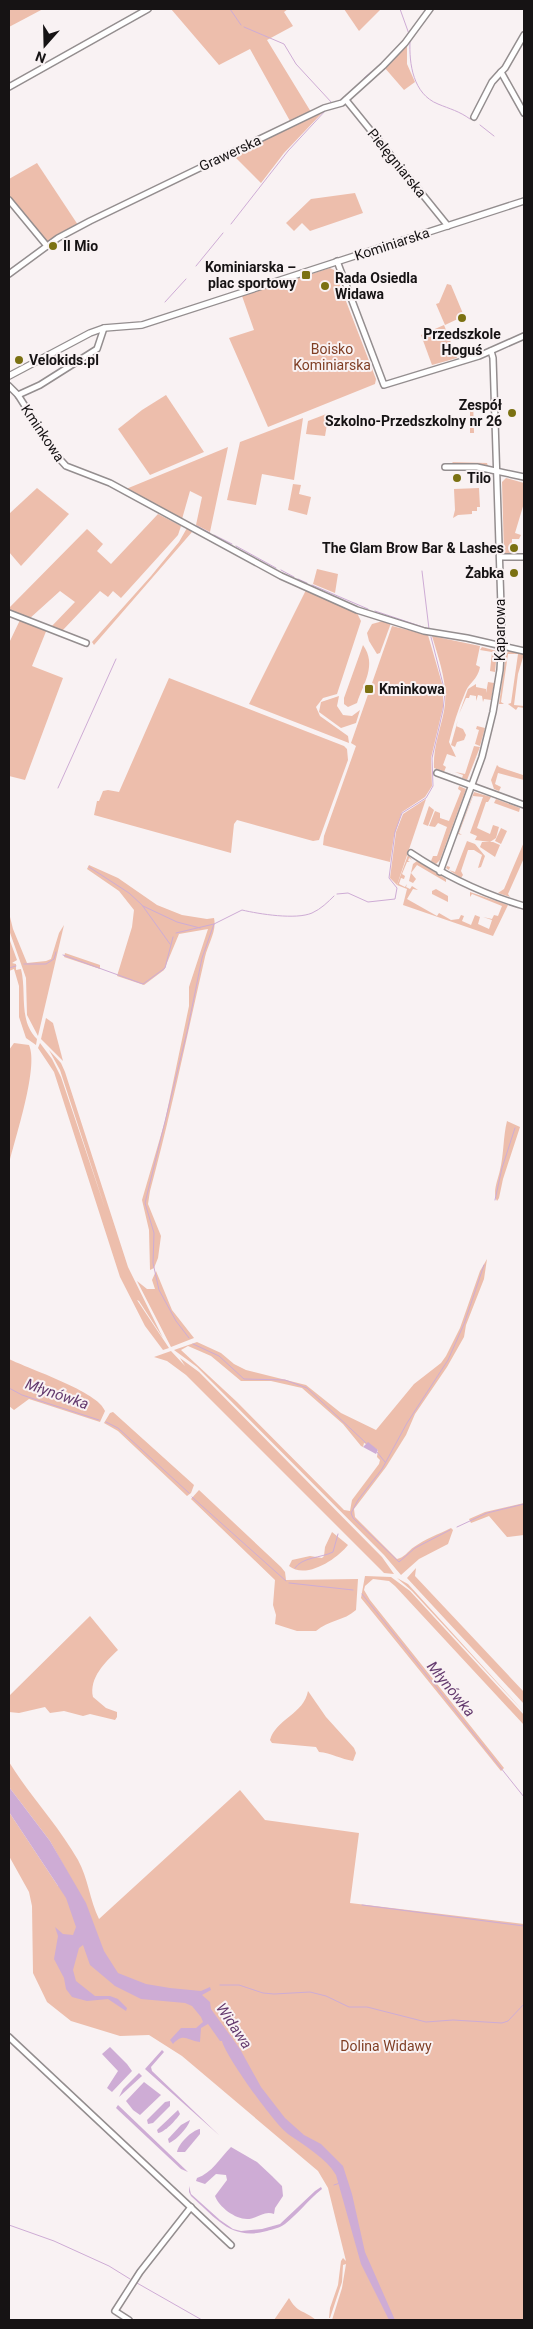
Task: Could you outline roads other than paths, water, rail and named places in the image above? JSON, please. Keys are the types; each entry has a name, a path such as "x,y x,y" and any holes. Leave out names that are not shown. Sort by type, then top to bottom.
{"street":[{"path":"9,87 148,9"},
{"name":"Grawerska","path":"9,274 69,232 324,108 338,105 346,100 395,55 430,9"},
{"path":"474,117 492,82 505,68 524,35"},
{"path":"500,72 524,113"},
{"name":"Pielęgniarska","path":"346,100 448,226"},
{"path":"9,200 47,246"},
{"name":"Kominiarska","path":"9,376 75,339 104,328 142,325 524,201"},
{"path":"337,261 384,384 491,351 524,336"},
{"path":"19,395 40,385 97,349 104,328"},
{"name":"Kaparowa","path":"440,872 472,785 493,712 502,646 493,358 491,351"},
{"name":"Kminkowa","path":"9,386 19,395 52,450 66,466 110,483 281,576 358,610 424,631 524,651"},
{"path":"445,467 470,466 524,476"},
{"path":"500,557 524,557"},
{"path":"9,613 86,643"},
{"path":"437,773 524,805"},
{"path":"411,853 440,872 478,891 524,906"},
{"path":"9,2037 231,2245"},
{"path":"129,2320 115,2311 140,2272 191,2207"}],"waterway":[{"path":"230,9 241,25"},
{"path":"394,51 409,34 400,9"},
{"path":"244,27 284,44 296,64 332,103"},
{"path":"410,41 410,59 414,77 423,93 438,104 470,119"},
{"path":"383,62 387,58"},
{"path":"375,69 380,64"},
{"path":"364,78 371,72"},
{"path":"231,224 288,151 326,110"},
{"path":"480,125 494,136"},
{"path":"196,266 223,233"},
{"path":"165,302 186,279"},
{"path":"197,526 210,533"},
{"path":"214,535 232,544"},
{"path":"236,546 276,568"},
{"path":"281,570 294,577"},
{"path":"375,611 429,629 422,571"},
{"path":"298,579 307,583"},
{"path":"312,585 368,609"},
{"path":"337,894 348,893 368,902 395,899 397,888 389,878 395,832 402,813 426,798 433,786 432,758 443,710 445,692 431,637"},
{"path":"58,788 116,659"},
{"path":"89,867 129,893 142,905 170,944"},
{"path":"176,933 214,924 242,910 277,916 305,915 318,910 334,896"},
{"path":"143,906 177,922 200,928"},
{"path":"189,1338 176,1321 159,1290 153,1263 154,1233 145,1203 187,1032 202,958 214,924"},
{"path":"63,955 143,984 165,968 173,937"},
{"path":"24,964 46,964 54,959 56,952"},
{"path":"9,968 16,966"},
{"path":"495,1200 502,1168 515,1128"},
{"path":"450,1530 415,1548 399,1562 353,1518 351,1513 358,1500 382,1469 407,1423 448,1360 464,1324 484,1265"},
{"path":"193,1344 219,1356 244,1379 285,1380 307,1388 366,1443"},
{"name":"Młynówka","path":"9,1388 22,1395 99,1420"},
{"name":"Młynówka","path":"106,1422 118,1428 189,1493"},
{"path":"377,1452 385,1462"},
{"name":"Młynówka","path":"192,1497 286,1581"},
{"path":"457,1527 487,1513 524,1504"},
{"path":"295,1568 302,1562 333,1552 338,1534"},
{"name":"Młynówka","path":"289,1583 353,1590"},
{"name":"Młynówka","path":"362,1594 524,1797"},
{"path":"362,1905 524,1926"},
{"path":"220,1985 239,1985 263,1993 274,1994 310,1992 326,1996 349,2007 367,2007 426,2022 453,2020 502,2023 508,2021 524,2004"},
{"path":"334,2185 340,2183"},
{"path":"9,2225 54,2241 109,2266 130,2279"},
{"path":"137,2283 202,2320"}],"place":[{"name":"Il Mio","path":"53,246"},
{"name":"Kominiarska – plac sportowy","path":"306,275"},
{"name":"Rada Osiedla Widawa","path":"325,286"},
{"name":"Przedszkole Hoguś","path":"462,318"},
{"name":"Velokids.pl","path":"19,360"},
{"name":"Zespół Szkolno-Przedszkolny nr 26","path":"512,413"},
{"name":"Tilo","path":"457,478"},
{"name":"The Glam Brow Bar & Lashes","path":"514,548"},
{"name":"Żabka","path":"514,573"},
{"name":"Kminkowa","path":"369,689"}],"park label":[{"name":"Boisko Kominiarska","path":"332,358"},
{"name":"Dolina Widawy","path":"386,2046"}],"water label":[{"name":"Widawa","path":"234,2026"}]}
